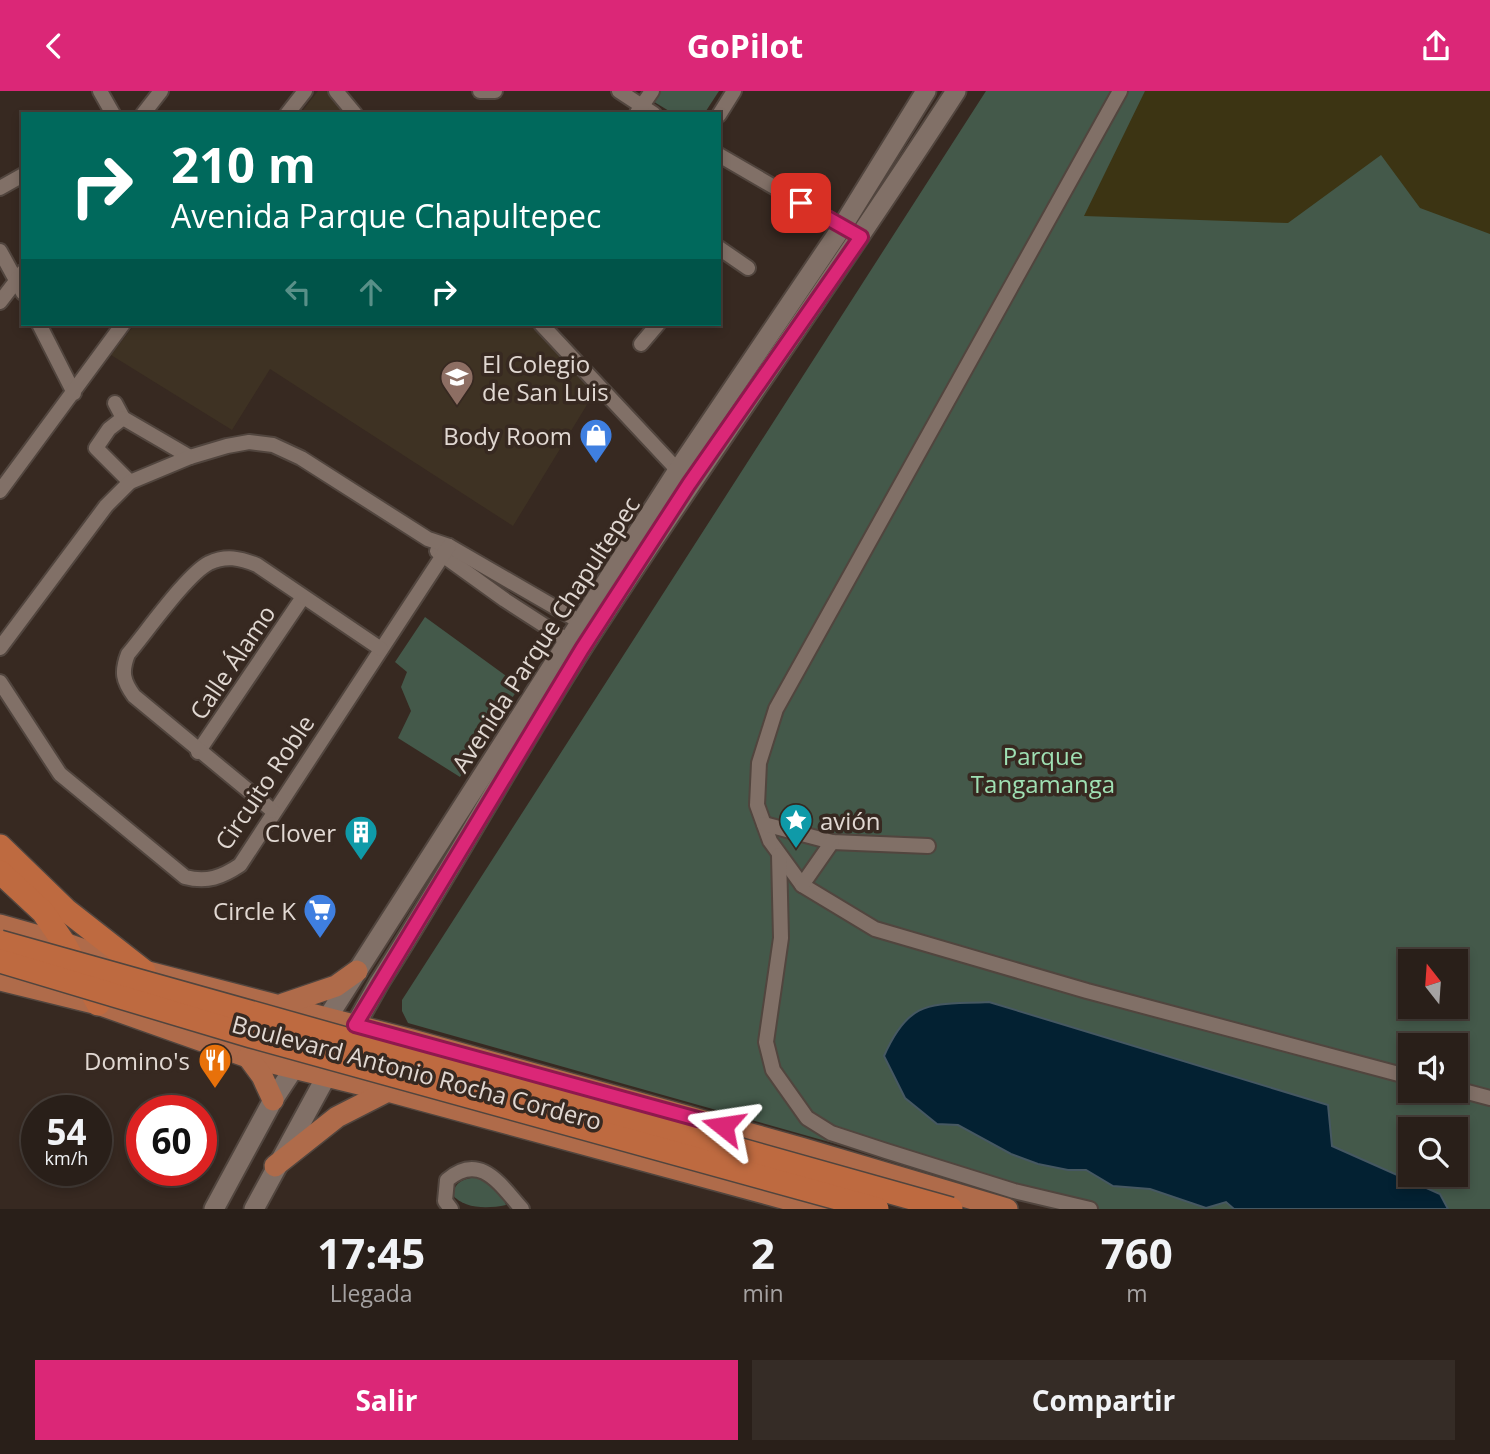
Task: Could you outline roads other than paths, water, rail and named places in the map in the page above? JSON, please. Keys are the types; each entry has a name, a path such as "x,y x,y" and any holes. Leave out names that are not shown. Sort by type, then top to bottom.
{"highway":[{"path":"0,846 66,910 144,971"},
{"path":"0,873 43,912 64,943 98,1004"},
{"path":"0,941 951,1209"},
{"path":"0,961 251,1036 877,1209"}],"main road":[{"name":"Avenida Parque Chapultepec","path":"214,1209 273,1100 684,477 926,91"},
{"name":"Avenida Parque Chapultepec","path":"684,477 861,237 956,91"},
{"name":"Avenida Parque Chapultepec","path":"254,1209 355,1025 575,645"},
{"name":"Boulevard Antonio Rocha Cordero","path":"0,925 64,943 144,971 412,1040 801,1148 1007,1209"},
{"path":"280,1005 323,992 357,971"},
{"name":"Boulevard Antonio Rocha Cordero","path":"0,981 98,1004 248,1057 388,1091 823,1209"},
{"path":"228,1049 271,1051 281,1048 293,1032 285,1015 245,995"},
{"path":"275,1167 337,1117 388,1091 383,1080 384,1059 390,1048 412,1040"},
{"path":"248,1057 262,1076 273,1100"}],"street":[{"path":"100,91 112,112"},
{"path":"145,112 161,91"},
{"path":"288,112 305,91"},
{"path":"335,91 353,112"},
{"path":"480,91 495,91"},
{"path":"619,91 644,111 652,91"},
{"path":"721,112 734,91"},
{"path":"1120,91 776,709 759,763 757,806 779,855 802,885 876,929 1087,991 1398,1074"},
{"path":"721,156 861,237"},
{"path":"0,188 21,175"},
{"path":"721,249 748,268"},
{"path":"0,251 21,282 0,302"},
{"path":"39,326 74,393"},
{"path":"0,491 122,326"},
{"path":"543,326 684,477"},
{"path":"641,344 656,326"},
{"path":"115,403 123,418 190,457"},
{"path":"123,418 109,429 96,448 130,482"},
{"path":"0,648 106,506 130,482 190,457 249,442 273,445 301,458 428,539 575,645"},
{"path":"446,552 587,626"},
{"name":"Circuito Roble","path":"0,682 60,773 185,877 198,880 223,877 240,865 273,811 446,552"},
{"path":"273,811 198,752 129,689 124,683 122,667 128,654 201,569 210,563 239,557 257,565 380,649"},
{"name":"Calle Álamo","path":"198,752 303,597"},
{"path":"764,824 832,842 928,846"},
{"path":"802,885 832,842"},
{"path":"779,855 781,937 766,1042 773,1070 807,1118 831,1133 886,1151 1014,1191 1090,1209"},
{"path":"1468,1092 1490,1098"},
{"path":"451,1209 445,1201 447,1180 458,1171 478,1169 496,1178 522,1209"}],"water":[{"path":"989,1002 1328,1105 1332,1146 1398,1175 1398,1187 1424,1187 1440,1194 1448,1209 1234,1209 1226,1202 1206,1208 1150,1189 1113,1186 1086,1170 1068,1170 1038,1164 1011,1154 958,1125 937,1124 905,1098 884,1056 903,1023 914,1014 925,1008 952,1003"}],"place":[{"name":"El Colegio de San Luis","path":"457,407"},
{"name":"Body Room","path":"596,465"},
{"name":"avión","path":"796,850"},
{"name":"Clover","path":"361,862"},
{"name":"Circle K","path":"320,940"},
{"name":"Domino's","path":"215,1090"}],"park label":[{"name":"Parque Tangamanga","path":"1043,769"}]}
